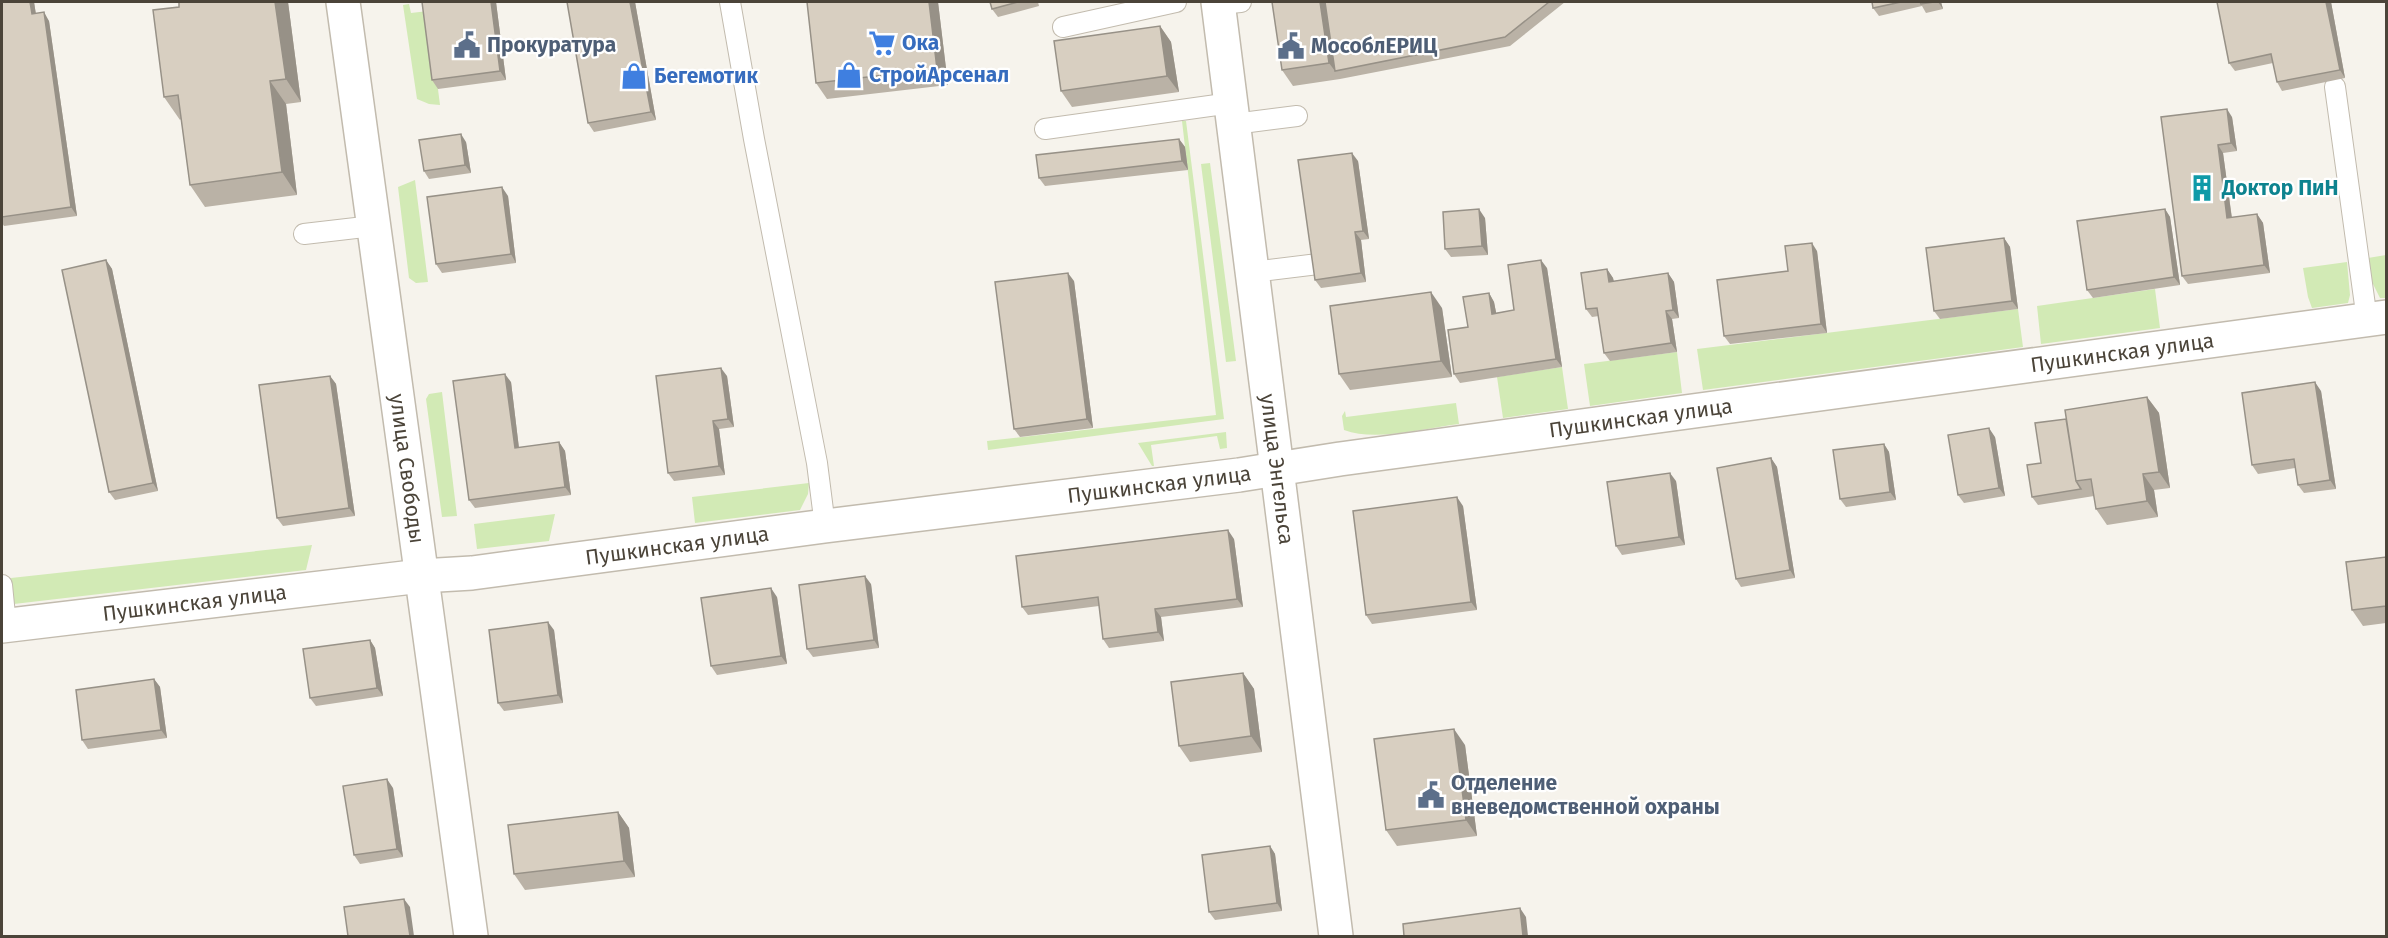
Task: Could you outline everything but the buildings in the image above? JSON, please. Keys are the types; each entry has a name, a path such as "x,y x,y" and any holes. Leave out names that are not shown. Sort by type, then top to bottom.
{"street":[{"name":"улица Свободы","path":"343,2 471,936"},
{"name":"улица Энгельса","path":"1226,2 1232,114 1336,936"},
{"name":"Пушкинская улица","path":"4,626 421,576 472,573 1278,469 2377,319"}],"lane":[{"path":"730,2 754,139 817,463 825,526"},
{"path":"1063,27 1176,2"},
{"path":"2335,87 2377,319"},
{"path":"1045,129 1232,114 1297,116"},
{"path":"304,234 373,226"},
{"path":"1253,272 1318,264"},
{"path":"2,585 4,626"}],"green space":[{"path":"409,4 411,13 428,11 440,105 429,104 417,99 403,5"},
{"path":"1182,121 1186,121 1224,419 988,450 987,441 1216,415"},
{"path":"1210,163 1236,361 1226,362 1201,164"},
{"path":"415,180 428,282 416,283 409,278 398,187"},
{"path":"2386,255 2386,298 2380,298 2372,282 2368,258"},
{"path":"2347,262 2350,295 2348,303 2312,308 2303,268"},
{"path":"2155,289 2160,328 2041,344 2037,306"},
{"path":"2018,309 2023,347 1703,390 1697,349"},
{"path":"1677,352 1682,393 1590,406 1584,364"},
{"path":"1562,367 1568,409 1503,418 1497,377"},
{"path":"442,392 457,516 442,517 426,399 429,394"},
{"path":"1456,403 1459,424 1371,435 1344,430 1342,416 1345,411 1346,417"},
{"path":"1226,432 1227,448 1220,449 1217,436 1151,445 1154,466 1138,443"},
{"path":"809,483 808,494 800,510 695,523 692,497"},
{"path":"555,514 549,541 477,549 474,524"},
{"path":"312,545 306,570 14,604 11,578"}],"place":[{"name":"Ока","path":"882,43"},
{"name":"Прокуратура","path":"467,45"},
{"name":"МособлЕРИЦ","path":"1291,46"},
{"name":"СтройАрсенал","path":"849,75"},
{"name":"Бегемотик","path":"634,76"},
{"name":"Доктор ПиН","path":"2202,188"},
{"name":"Отделение вневедомственной охраны","path":"1431,795"}]}
